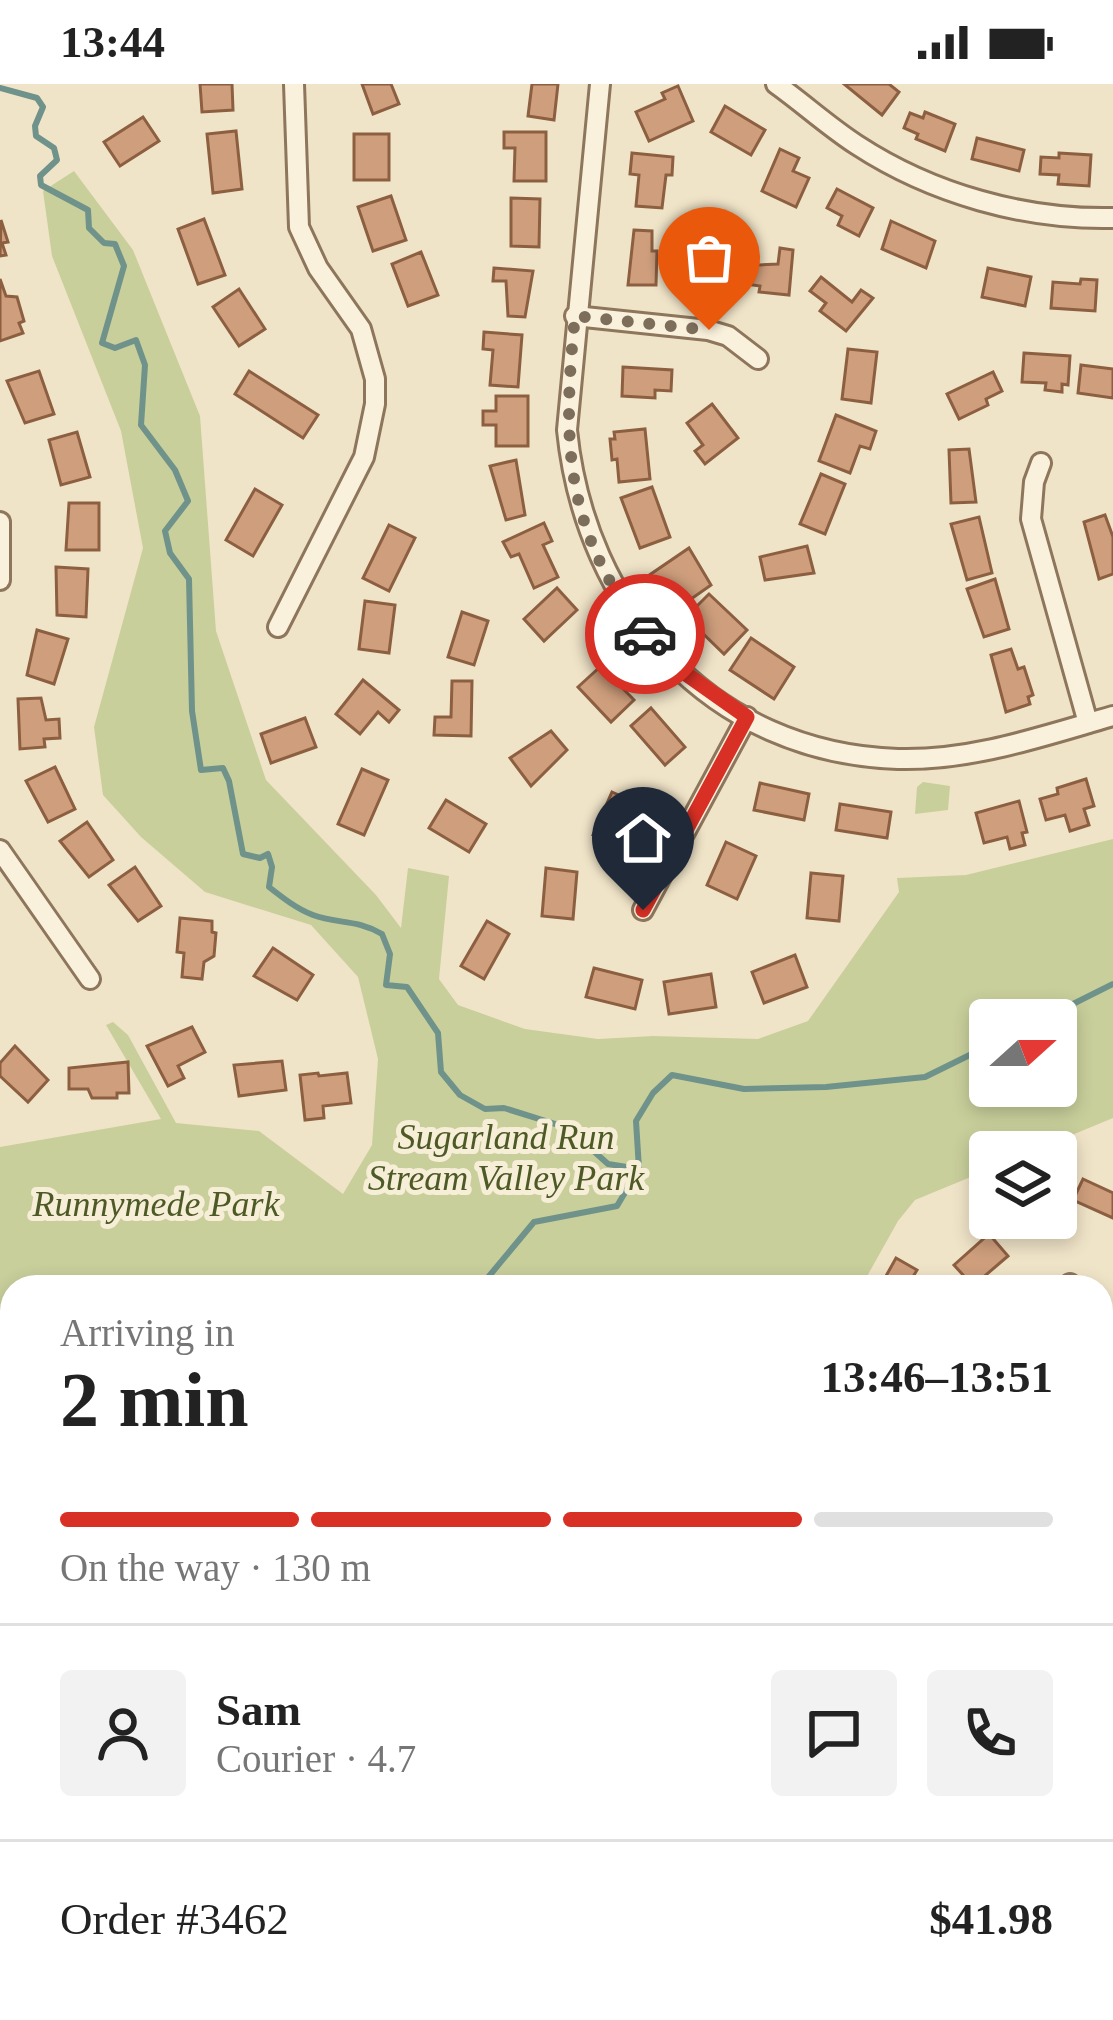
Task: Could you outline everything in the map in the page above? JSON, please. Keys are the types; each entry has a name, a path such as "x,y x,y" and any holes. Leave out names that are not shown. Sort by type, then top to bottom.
{"street":[{"path":"278,627 364,457 375,404 375,379 361,329 318,268 299,227 294,84"},
{"path":"599,84 567,430 571,470 590,541 616,592 651,641 711,695 747,717 815,745 897,759 972,754 1113,716"},
{"path":"776,84 862,148 948,190 1010,208 1113,218"},
{"path":"575,316 709,330 728,335 758,359"},
{"path":"1041,463 1031,519 1088,723"},
{"path":"0,522 0,580"},
{"path":"643,910 747,717"},
{"path":"0,850 90,980"}],"green space":[{"path":"74,171 133,250 200,416 216,631 266,780 376,895 401,928 408,868 449,876 439,979 458,1005 525,1029 598,1039 758,1039 808,1021 899,892 897,878 966,875 1113,839 1113,1118 1077,1133 969,1131 969,1178 915,1200 868,1275 0,1275 0,1147 161,1119 106,1025 113,1022 128,1035 176,1123 259,1131 343,1194 372,1145 378,1059 358,977 311,925 205,892 141,837 103,795 94,727 143,548 121,431 52,256 43,191"},
{"path":"923,782 950,786 948,810 915,814 917,787"}],"building":[{"path":"200,84 232,84 233,110 202,112"},
{"path":"362,84 391,84 399,104 373,114"},
{"path":"532,84 558,84 554,120 528,116"},
{"path":"844,84 889,84 899,92 882,115"},
{"path":"678,86 693,121 649,141 636,112 665,99 662,93"},
{"path":"725,106 765,130 751,155 711,132"},
{"path":"925,112 955,124 945,151 916,139 918,134 904,128 910,113 923,118"},
{"path":"143,117 159,141 120,166 104,142"},
{"path":"236,131 242,189 213,193 207,134"},
{"path":"504,132 546,132 546,181 514,181 515,148 504,148"},
{"path":"354,134 389,134 389,180 354,180"},
{"path":"977,138 1024,150 1019,171 972,159"},
{"path":"780,149 799,158 793,171 809,178 796,207 762,191"},
{"path":"632,153 673,157 662,208 636,206 639,175 630,174"},
{"path":"1059,153 1091,155 1089,186 1058,184 1059,175 1040,174 1041,157 1059,158"},
{"path":"837,189 873,208 859,236 838,225 842,216 827,208"},
{"path":"391,196 406,240 373,251 358,207"},
{"path":"511,198 540,199 539,247 511,246"},
{"path":"204,219 225,275 198,284 178,229"},
{"path":"1,220 8,242 2,243 6,255 0,256"},
{"path":"891,221 935,241 926,268 882,249"},
{"path":"634,230 652,231 656,285 628,285"},
{"path":"685,236 703,237 703,249 724,251 722,284 683,282"},
{"path":"780,248 793,250 789,295 759,292 760,286 739,283 741,266 778,264"},
{"path":"421,252 438,295 408,306 392,264"},
{"path":"494,268 533,271 525,317 508,316 506,281 493,281"},
{"path":"988,268 1031,277 1025,306 982,297"},
{"path":"821,277 852,302 861,290 873,298 846,331 820,311 826,303 810,291"},
{"path":"0,279 6,296 17,297 24,321 19,323 23,333 0,341"},
{"path":"1081,279 1097,280 1095,311 1051,308 1053,282 1080,284"},
{"path":"239,289 265,329 239,346 213,307"},
{"path":"484,332 522,335 518,387 490,385 493,350 483,349"},
{"path":"848,349 877,352 871,403 842,399"},
{"path":"1024,353 1070,356 1068,385 1062,384 1062,392 1045,390 1046,383 1022,382"},
{"path":"1081,365 1113,369 1113,398 1078,393"},
{"path":"623,367 672,370 671,391 655,390 655,398 622,396"},
{"path":"39,371 54,414 25,423 7,381"},
{"path":"249,371 318,415 303,438 235,394"},
{"path":"993,372 1002,391 986,399 988,405 959,419 947,394"},
{"path":"496,396 528,396 528,446 496,446 496,425 483,425 483,411 496,411"},
{"path":"712,404 738,438 705,464 695,451 703,445 687,423"},
{"path":"836,415 876,431 870,449 860,446 850,473 819,461"},
{"path":"645,429 650,479 619,482 610,439 615,439 614,432"},
{"path":"77,432 90,477 61,485 49,440"},
{"path":"969,449 976,502 951,503 949,450"},
{"path":"516,460 525,515 506,520 490,466"},
{"path":"821,474 845,484 825,534 800,524"},
{"path":"652,487 670,537 640,548 621,498"},
{"path":"255,489 282,505 253,556 226,540"},
{"path":"69,503 99,503 99,550 66,550"},
{"path":"1105,515 1113,537 1113,574 1099,579 1084,522"},
{"path":"979,517 992,573 967,580 951,524"},
{"path":"544,523 552,541 543,545 558,577 534,588 519,554 511,557 503,542"},
{"path":"389,525 415,538 389,591 363,578"},
{"path":"807,546 814,573 765,580 760,557"},
{"path":"689,548 711,585 684,604 673,588 662,596 648,576"},
{"path":"56,567 88,569 86,617 57,615"},
{"path":"995,579 1009,629 984,637 967,589"},
{"path":"557,588 577,610 544,641 524,619"},
{"path":"709,594 747,630 724,654 686,617"},
{"path":"365,601 395,605 389,653 359,649"},
{"path":"462,612 488,621 474,665 448,657"},
{"path":"37,630 68,639 54,684 27,675"},
{"path":"751,638 794,667 774,699 730,670"},
{"path":"1011,649 1018,669 1024,667 1033,695 1028,697 1030,704 1006,712 991,655"},
{"path":"601,666 634,700 611,722 578,687"},
{"path":"363,680 399,710 389,722 378,712 360,734 336,714"},
{"path":"452,681 472,681 471,736 434,735 435,717 451,717"},
{"path":"41,698 46,720 59,719 60,738 44,739 45,747 20,749 18,699"},
{"path":"651,708 685,747 665,765 631,726"},
{"path":"305,718 316,747 271,763 261,734"},
{"path":"551,731 567,750 531,786 510,758"},
{"path":"55,767 75,809 48,822 26,781"},
{"path":"362,769 388,780 364,835 338,824"},
{"path":"1086,779 1094,806 1084,809 1089,825 1070,831 1065,815 1046,820 1040,799"},
{"path":"760,783 809,794 804,820 754,810"},
{"path":"612,792 641,805 623,848 593,835"},
{"path":"446,800 486,824 469,852 429,828"},
{"path":"1019,801 1027,832 1022,833 1025,845 1010,849 1007,837 984,843 976,813"},
{"path":"840,804 891,812 887,838 836,830"},
{"path":"87,822 113,860 89,877 60,841"},
{"path":"726,842 756,856 737,899 707,885"},
{"path":"135,867 161,906 138,921 109,885"},
{"path":"546,868 577,872 573,919 542,916"},
{"path":"811,873 843,876 839,921 807,918"},
{"path":"180,918 212,921 214,956 204,962 202,979 182,977 184,953 177,952"},
{"path":"487,921 509,934 484,979 461,966"},
{"path":"273,948 313,975 297,1000 254,976"},
{"path":"795,955 807,987 764,1003 752,972"},
{"path":"594,968 642,980 635,1009 586,997"},
{"path":"711,974 716,1007 669,1014 664,982"},
{"path":"192,1027 205,1052 178,1066 184,1078 168,1086 147,1046"},
{"path":"15,1046 48,1080 28,1102 0,1076 0,1063"},
{"path":"282,1061 286,1090 239,1096 234,1065"},
{"path":"128,1062 129,1093 92,1098 88,1089 69,1089 69,1068"},
{"path":"347,1073 351,1103 323,1106 324,1118 305,1120 300,1075"},
{"path":"1083,1179 1113,1193 1113,1218 1077,1202"},
{"path":"983,1239 993,1239 1008,1256 986,1275 963,1275 954,1265"},
{"path":"896,1258 917,1270 914,1275 887,1275"}],"waterway":[{"path":"0,88 37,98 43,107 36,136 54,148 57,160 40,176 41,185 88,210 89,228 104,243 115,244 124,266 102,343 115,348 136,340 145,365 141,425 175,470 188,501 165,531 170,553 189,579 192,711 201,770 223,768 243,854 260,858 268,854 272,867 269,887 301,910 382,934 390,954 386,985 407,987 438,1033 441,1072 460,1095 485,1109 504,1108 568,1128 608,1164 639,1169"},
{"path":"1077,1002 1113,984"},
{"path":"490,1275 534,1222 617,1206 639,1169 636,1121 653,1093 672,1075 744,1089 826,1087 925,1077 969,1055"}],"way so far":[{"path":"645,634 604,572 579,508 567,430 575,316 709,330"}],"route":[{"path":"643,910 747,717 679,669 645,634"}],"park label":[{"name":"Sugarland Run Stream Valley Park","path":"506,1158"},
{"name":"Runnymede Park","path":"156,1204"}]}
